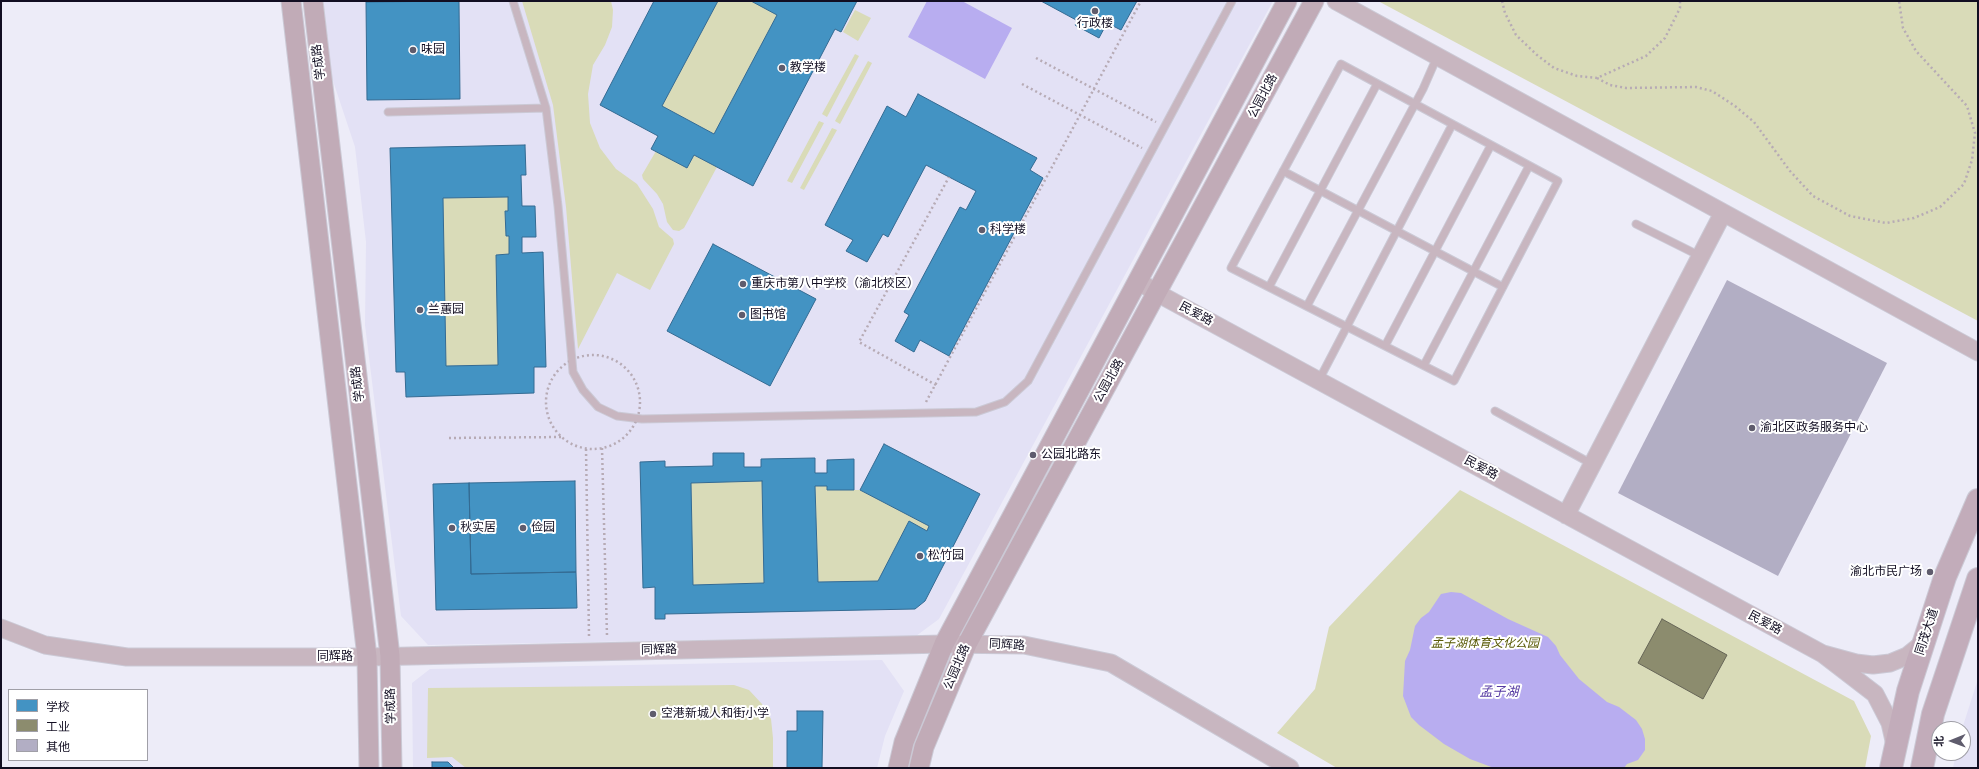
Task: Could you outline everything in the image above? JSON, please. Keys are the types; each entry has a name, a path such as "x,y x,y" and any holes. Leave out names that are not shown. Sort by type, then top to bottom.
{"main road":[{"name":"学成路","path":"291,1 367,656 369,768"},
{"name":"学成路","path":"313,1 390,656 392,768"},
{"name":"公园北路","path":"898,768 904,742 944,644 1287,1"},
{"name":"公园北路","path":"919,768 924,747 966,644 1314,1"},
{"name":"同茂大道","path":"1891,768 1908,691 1945,576 1978,500"},
{"path":"1922,768 1933,714 1978,579"}],"street":[{"path":"1336,1 1978,352"},
{"path":"1566,514 1723,213"},
{"name":"民爱路","path":"1138,281 1157,293 1823,654"},
{"name":"同辉路","path":"1,628 45,645 127,657 390,656 944,644 1024,645 1111,663 1290,768"},
{"path":"1823,654 1856,663 1873,665 1890,663 1907,656 1924,643"},
{"path":"1823,654 1875,694 1890,723 1896,747"}],"lane":[{"path":"513,1 546,108 558,206 573,372 583,390 598,407 617,416 642,419 976,412 1005,402 1028,381 1232,1"},
{"path":"1307,306 1415,104 1437,57"},
{"path":"1341,64 1415,104 1558,181 1454,381 1231,268 1341,64"},
{"path":"1268,287 1377,84"},
{"path":"388,112 546,108"},
{"path":"1318,380 1452,125"},
{"path":"1385,346 1490,145"},
{"path":"1424,366 1529,166"},
{"path":"1283,171 1436,250 1503,287"},
{"path":"1636,224 1700,256"},
{"path":"1495,411 1592,464"}],"path":[{"path":"920,413 1141,1"},
{"path":"1502,1 1504,13 1516,35 1536,55 1554,68 1577,76 1597,78 1610,85 1626,88 1696,87 1712,91 1735,106 1754,122 1790,171 1813,196 1850,216 1886,223 1914,218 1940,207 1964,184 1972,160 1975,133 1967,106 1916,51 1906,34 1903,28 1899,1"},
{"path":"1597,78 1646,56 1664,38 1680,8 1680,1"},
{"path":"1036,58 1143,114"},
{"path":"1022,84 1129,141"},
{"path":"936,385 859,342 950,177"},
{"path":"449,438 562,436"},
{"path":"586,448 590,651"},
{"path":"602,448 607,651"}],"shaded area":[{"name":"重庆市第八中学校（渝北校区）","path":"323,1 1273,1 939,619 916,636 428,645 401,616 365,325 366,242 355,147 332,78"},
{"name":"空港新城人和街小学","path":"882,660 904,691 885,736 877,768 413,768 412,683 430,669"},
{"path":"1978,679 1978,768 1953,768 1954,761 1971,761 1971,721 1965,721"}],"green space":[{"path":"522,1 611,1 613,10 612,27 605,45 593,65 588,94 590,123 600,148 616,169 637,184 653,209 659,227 673,239 674,244 650,290 617,273 578,349 566,207 553,105"},
{"path":"718,1 751,1 777,15 714,134 662,106"},
{"path":"1378,1 1978,1 1978,321"},
{"path":"855,10 871,18 858,41 843,32"},
{"path":"855,54 859,56 827,117 822,114"},
{"path":"868,61 872,63 840,124 835,121"},
{"path":"819,121 824,123 792,183 787,181"},
{"path":"832,128 837,130 804,190 800,188"},
{"path":"656,151 687,168 694,155 717,167 684,228 679,231 673,230 667,222 663,204 657,194 643,179 642,175"},
{"path":"508,197 508,211 505,211 506,236 509,236 509,254 496,255 498,365 446,366 443,198"},
{"path":"762,481 764,583 693,585 691,483"},
{"path":"815,486 827,486 828,490 860,490 929,526 927,531 909,521 878,581 818,582"},
{"name":"孟子湖体育文化公园","path":"1460,490 1854,701 1871,736 1865,768 1337,768 1277,733 1315,689 1329,627"},
{"path":"734,685 749,690 762,704 771,719 773,738 773,768 466,768 452,757 427,758 428,688"}],"water":[{"path":"927,1 962,1 1012,28 985,79 908,37"},
{"name":"孟子湖","path":"1451,592 1461,593 1508,619 1548,637 1579,679 1607,702 1619,707 1636,720 1642,729 1645,739 1645,750 1638,760 1627,764 1624,768 1494,768 1470,759 1444,744 1419,725 1411,717 1403,696 1405,661 1410,650 1415,626 1421,618 1429,612 1441,594"}],"building: 学校":[{"name":"味园","path":"459,1 460,99 367,100 366,2"},
{"name":"教学楼","path":"654,1 718,1 662,106 714,134 777,15 751,1 857,1 841,32 835,29 753,186 694,155 687,168 651,149 658,136 600,105"},
{"name":"行政楼","path":"1041,1 1137,1 1121,30 1107,23 1099,38 1075,25 1078,21"},
{"name":"科学楼","path":"918,94 1037,158 1030,170 1043,178 949,356 920,340 914,352 895,341 909,315 904,312 960,207 966,210 976,191 926,165 888,237 883,234 867,262 846,251 853,240 825,225 887,106 906,117"},
{"name":"兰蕙园","path":"525,145 526,175 521,175 522,206 535,206 536,237 522,237 522,253 543,252 546,367 534,367 534,393 406,397 405,372 396,372 390,148","holes":["508,197 508,211 505,211 506,236 509,236 509,254 496,255 498,365 446,366 443,198"]},
{"name":"图书馆","path":"713,244 816,299 770,386 667,331"},
{"name":"松竹园","path":"884,444 980,494 925,601 915,609 665,614 665,619 655,619 655,587 643,588 640,462 665,461 665,467 713,466 713,453 744,453 744,467 761,467 761,459 815,458 815,473 827,473 827,460 854,459 854,490 827,490 827,486 815,486 818,582 878,581 909,521 927,531 929,526 860,490","holes":["762,481 764,583 693,585 691,483"]},
{"name":"俭园","path":"575,481 576,572 471,574 469,483"},
{"name":"秋实居","path":"469,483 471,574 576,572 577,608 436,610 433,484"},
{"path":"797,711 823,711 822,768 787,768 787,731 797,731"},
{"path":"432,762 448,762 454,768 432,768"}],"building: 工业":[{"path":"1662,619 1727,655 1703,699 1638,663"}],"building: 其他":[{"name":"渝北区政务服务中心","path":"1727,280 1887,363 1778,576 1618,493"}],"place":[{"name":"行政楼","path":"1095,11"},
{"name":"味园","path":"413,50"},
{"name":"教学楼","path":"782,68"},
{"name":"科学楼","path":"982,230"},
{"name":"重庆市第八中学校（渝北校区）","path":"743,284"},
{"name":"兰蕙园","path":"420,310"},
{"name":"图书馆","path":"742,315"},
{"name":"渝北区政务服务中心","path":"1752,428"},
{"name":"公园北路东","path":"1033,455"},
{"name":"秋实居","path":"452,528"},
{"name":"俭园","path":"523,528"},
{"name":"松竹园","path":"920,556"},
{"name":"渝北市民广场","path":"1930,572"},
{"name":"空港新城人和街小学","path":"653,714"}]}
